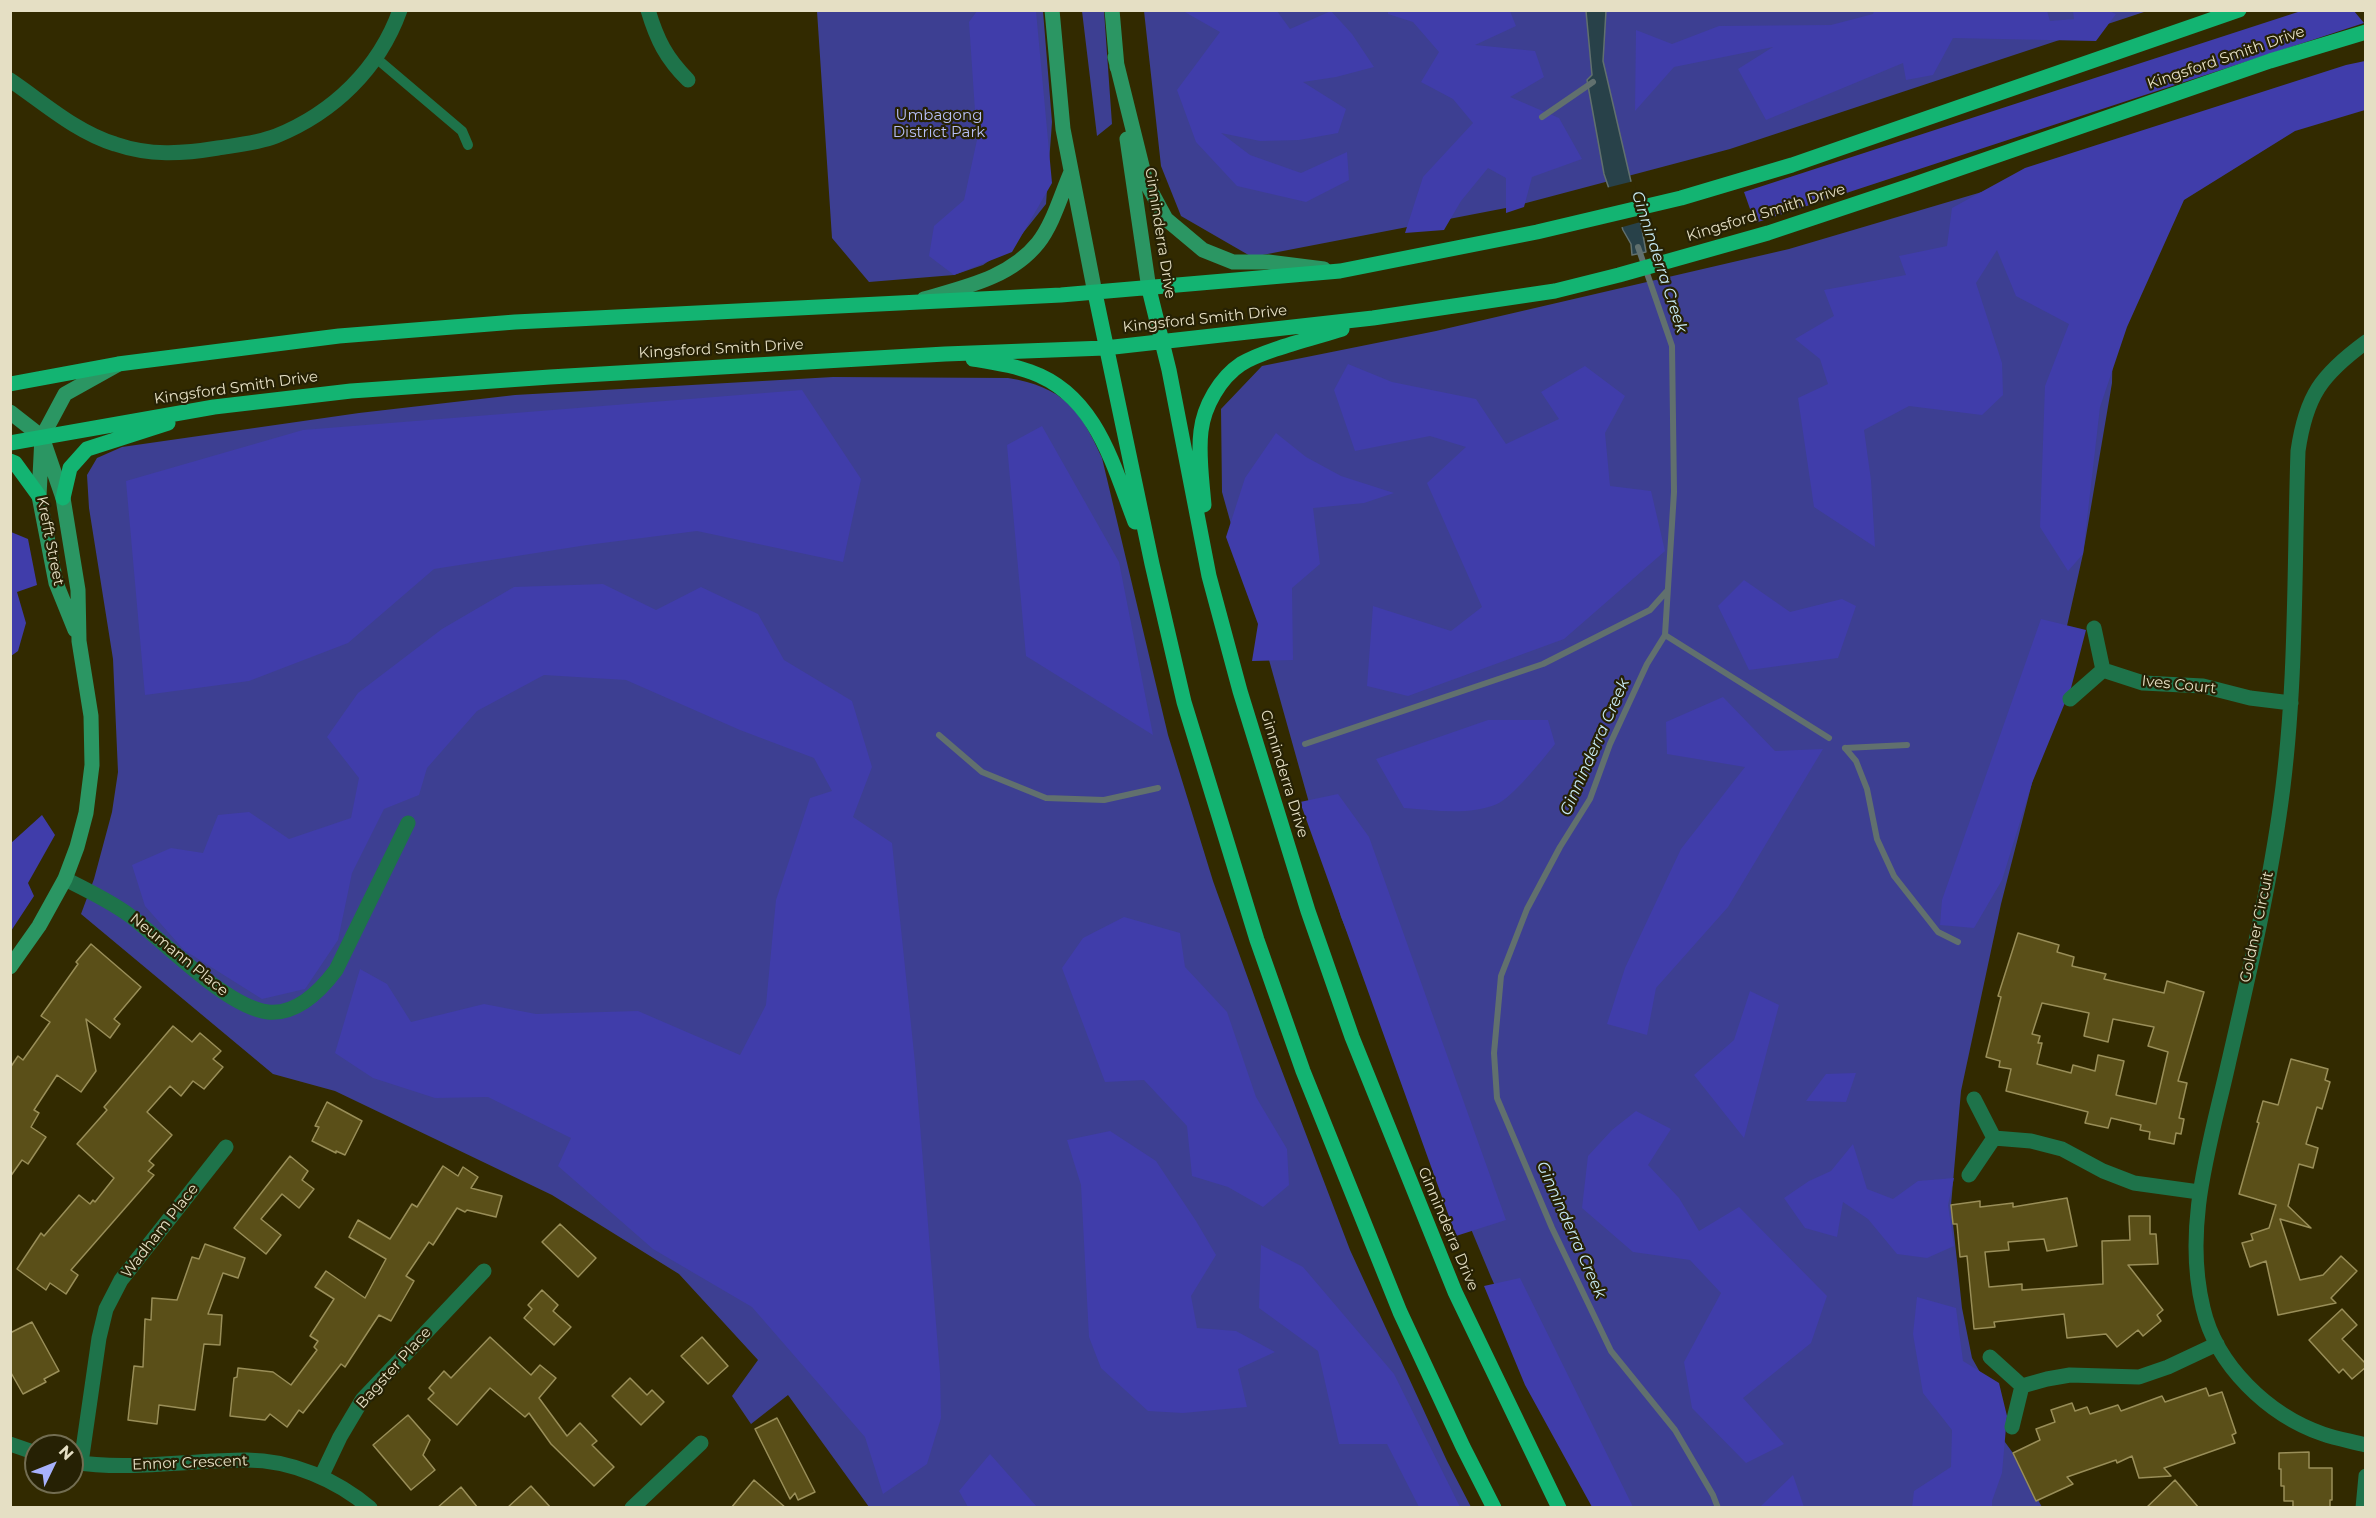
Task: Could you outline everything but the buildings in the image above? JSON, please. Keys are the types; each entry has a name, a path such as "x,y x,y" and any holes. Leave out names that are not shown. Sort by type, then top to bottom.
{"main road":[{"path":"1052,10 1063,129 1071,172 1152,564 1184,702 1257,940 1303,1071 1400,1312 1494,1508"},
{"name":"Ginninderra Drive","path":"1112,10 1115,57 1149,289 1209,576 1240,691 1304,900 1352,1037 1455,1292 1559,1508"},
{"path":"10,384 118,364 339,336 515,322 1095,293 1340,271 1536,232 1681,198 1792,165 2239,10"},
{"name":"Kingsford Smith Drive","path":"10,442 214,407 386,388 945,354 1106,348 1373,318 1555,291 1690,256 1909,186 2260,64 2366,32"},
{"path":"1115,57 1146,182 1166,219 1203,250 1233,262 1269,262 1340,271"},
{"path":"913,302 990,278 1021,261 1039,242 1071,172"},
{"path":"1209,576 1199,448 1201,428 1214,394 1235,368 1252,358 1373,318"},
{"path":"945,354 1006,365 1033,373 1076,401 1092,421 1105,443 1152,564"},
{"name":"Krefft Street","path":"79,641 56,583 39,496 42,438 64,394 118,364"},
{"path":"63,498 70,468 87,449 214,407"},
{"path":"10,412 42,438"},
{"name":"Krefft Street","path":"10,968 39,926 65,879 86,813 93,765 91,716 79,641 78,590 63,498 42,438"},
{"path":"10,461 15,463 39,496"}],"street":[{"path":"10,80 81,129 113,144 144,152 180,154 274,137 306,122 342,96 376,58 400,10"},
{"path":"648,10 656,37 670,62 688,80"},
{"name":"Goldner Circuit","path":"2366,342 2338,363 2325,377 2314,393 2302,421 2298,451 2291,703 2281,801 2264,900 2199,1192 2195,1242 2196,1267 2203,1310 2217,1344 2239,1377 2275,1409 2322,1434 2366,1445"},
{"path":"2070,699 2103,670 2094,628"},
{"name":"Ives Court","path":"2103,670 2143,683 2203,686 2250,698 2291,703"},
{"name":"Neumann Place","path":"65,879 128,914 224,992 253,1008 270,1012 303,1002 322,988 336,970 408,823"},
{"path":"1974,1099 1994,1138"},
{"path":"1994,1138 2031,1141 2062,1149 2103,1171 2134,1183 2199,1192"},
{"path":"1969,1175 1994,1138"},
{"name":"Wadham Place","path":"81,1434 106,1308 120,1280 226,1147"},
{"name":"Bagster Place","path":"321,1477 340,1437 362,1400 484,1271"},
{"path":"2022,1386 2070,1375 2139,1377 2168,1367 2217,1344"},
{"path":"1990,1357 2022,1386"},
{"path":"2012,1427 2022,1386"},
{"path":"632,1508 701,1443"},
{"name":"Ennor Crescent","path":"84,1462 142,1466 249,1460 286,1465 321,1477 351,1493 370,1508"},
{"path":"2363,1508 2366,1476"}],"lane":[{"path":"376,58 462,131 468,145"}],"green space":[{"name":"Umbagong District Park","path":"817,11 1043,11 1052,122 1046,204 1015,243 983,265 954,275 869,282 832,238"},
{"path":"1082,11 1104,11 1112,124 1097,136"},
{"path":"1144,11 2147,11 1730,149 1511,207 1252,257 1181,216 1161,166"},
{"path":"2036,176 2108,185 2114,284 2112,383 2083,554 2032,783 2001,904 1961,1091 1951,1205 1962,1308 1972,1358 1986,1383 1999,1434 2013,1453 2036,1500 2042,1507 1594,1507 1491,1277 1341,917 1222,492 1221,409 1262,366 1436,331 1789,249"},
{"path":"833,377 1008,378 1043,387 1056,394 1067,403 1086,426 1102,458 1168,735 1213,881 1350,1250 1447,1461 1471,1507 869,1507 788,1395 751,1424 732,1396 758,1360 679,1274 552,1195 335,1091 273,1074 81,914 94,879 112,812 118,772 113,659 89,508 87,475 97,458 122,447 359,413 515,395"}],"shaded area":[{"path":"977,11 1036,11 1052,183 1012,252 954,275 929,256 934,226 964,200 977,140 969,22"},
{"path":"1183,11 1277,11 1290,29 1331,11 1352,34 1374,67 1336,77 1303,82 1346,109 1338,133 1299,140 1260,141 1221,133 1250,155 1301,173 1347,152 1349,180 1306,202 1237,186 1196,142 1177,90 1220,32"},
{"path":"1388,11 1510,11 1516,26 1475,45 1535,51 1544,77 1510,97 1559,118 1582,159 1532,177 1524,207 1506,213 1506,178 1488,168 1461,201 1444,230 1405,233 1423,177 1473,123 1453,99 1421,82 1439,52 1413,22 1388,14"},
{"path":"1874,11 2047,11 2050,21 2074,19 2073,11 2109,11 2116,14 2096,41 1953,38 1933,75 1906,80 1903,63 1766,120 1738,69 1773,47 1674,67 1635,111 1636,30 1672,44 1719,26 1831,25 1873,14"},
{"path":"2301,11 2354,11 2364,23 1755,223 1744,192"},
{"path":"2365,61 2365,110 2295,131 2184,200 2127,327 2100,407 2083,554 2068,571 2040,527 2045,386 2069,324 2016,296 1997,250 1976,283 2002,363 2003,395 1982,415 1909,406 1864,430 1871,480 1875,547 1814,507 1798,398 1828,384 1820,359 1795,339 1834,316 1824,290 1906,275 1899,256 1947,246 1952,208 2025,168 2346,65"},
{"path":"1348,364 1392,382 1476,399 1506,444 1559,419 1541,392 1585,366 1625,396 1605,433 1610,486 1651,491 1665,551 1564,639 1408,696 1367,686 1373,606 1451,631 1482,607 1427,483 1466,447 1430,436 1355,451 1334,390"},
{"path":"802,390 861,479 843,562 697,531 587,545 434,569 348,643 249,681 145,695 126,481 303,430"},
{"path":"1042,426 1119,562 1153,735 1026,656 1007,445"},
{"path":"1276,433 1306,457 1341,476 1394,493 1364,503 1313,508 1320,564 1292,588 1293,660 1252,661 1258,624 1226,537 1245,478"},
{"path":"11,532 28,539 37,585 17,592 26,623 18,651 11,656"},
{"path":"1744,580 1790,612 1842,599 1856,606 1838,658 1749,670 1718,606"},
{"path":"603,584 656,610 701,587 758,614 784,660 852,701 872,767 853,817 892,843 915,1063 940,1373 941,1418 927,1464 883,1494 865,1437 752,1307 653,1249 558,1166 571,1138 488,1097 435,1098 373,1078 335,1053 360,969 387,984 411,1022 484,1004 536,1014 638,1011 740,1055 766,1005 776,900 810,798 832,791 814,758 740,730 626,680 544,675 477,711 427,768 419,795 384,809 352,873 338,940 305,989 262,999 184,950 145,906 132,865 171,848 203,853 218,815 249,812 289,839 351,818 359,778 327,737 358,693 442,629 514,587"},
{"path":"2041,619 2086,630 2071,688 2032,783 2002,880 1974,928 1940,925 1942,900"},
{"path":"1723,697 1775,751 1823,749 1728,907 1656,988 1647,1035 1607,1024 1625,968 1681,849 1745,767 1667,754 1666,722"},
{"path":"1488,720 1548,720 1555,744 1519,786 1497,804 1463,811 1404,808 1376,759"},
{"path":"1338,794 1369,837 1506,1220 1456,1236 1300,802"},
{"path":"42,815 55,835 28,883 34,896 11,931 11,843"},
{"path":"1124,917 1180,933 1185,967 1227,1012 1256,1097 1287,1149 1289,1185 1263,1207 1228,1187 1192,1176 1187,1126 1144,1080 1105,1082 1062,968 1083,938"},
{"path":"1750,991 1779,1005 1744,1138 1694,1075 1734,1040"},
{"path":"1856,1073 1846,1102 1806,1101 1826,1074"},
{"path":"1636,1111 1671,1129 1648,1165 1679,1198 1699,1231 1739,1207 1827,1296 1811,1343 1743,1398 1784,1444 1746,1463 1692,1408 1684,1362 1721,1293 1690,1260 1633,1252 1582,1208 1588,1156 1612,1130"},
{"path":"1110,1131 1156,1161 1216,1255 1191,1296 1197,1328 1236,1331 1275,1352 1238,1369 1247,1407 1183,1413 1148,1411 1101,1368 1089,1337 1081,1185 1067,1140"},
{"path":"1853,1144 1867,1189 1893,1199 1918,1181 1954,1178 1948,1205 1954,1246 1927,1258 1897,1254 1868,1219 1843,1202 1837,1237 1805,1228 1784,1198 1809,1181 1831,1171"},
{"path":"1261,1245 1303,1267 1394,1374 1460,1507 1419,1507 1387,1444 1339,1444 1318,1351 1259,1308"},
{"path":"1520,1278 1633,1507 1592,1507 1525,1385 1484,1286"},
{"path":"1917,1297 1956,1308 1963,1361 1999,1383 2007,1416 2002,1473 1992,1507 1912,1508 1914,1491 1951,1467 1952,1430 1923,1393 1913,1334"},
{"path":"990,1454 1037,1507 968,1507 959,1491"},
{"path":"1793,1475 1804,1507 1760,1507"}],"water":[{"path":"1586,11 1606,11 1603,61 1646,252 1632,255 1631,244 1623,230 1604,174 1587,80 1592,75"}],"pier":[{"path":"1634,181 1644,221 1619,228 1606,188"}],"waterway":[{"path":"1542,117 1593,82"},
{"name":"Ginninderra Creek","path":"1638,247 1672,346 1674,492 1665,635 1647,664 1610,744 1590,799 1560,847 1527,909 1501,976 1494,1053 1497,1098 1552,1228 1611,1351 1675,1430 1713,1495 1718,1508"},
{"path":"1305,744 1543,664 1650,610 1666,592"},
{"path":"1665,635 1829,738"},
{"path":"939,735 982,772 1046,798 1104,800 1158,788"},
{"path":"1845,748 1907,745"},
{"path":"1845,748 1856,761 1867,789 1877,839 1894,876 1938,932 1958,942"}]}
